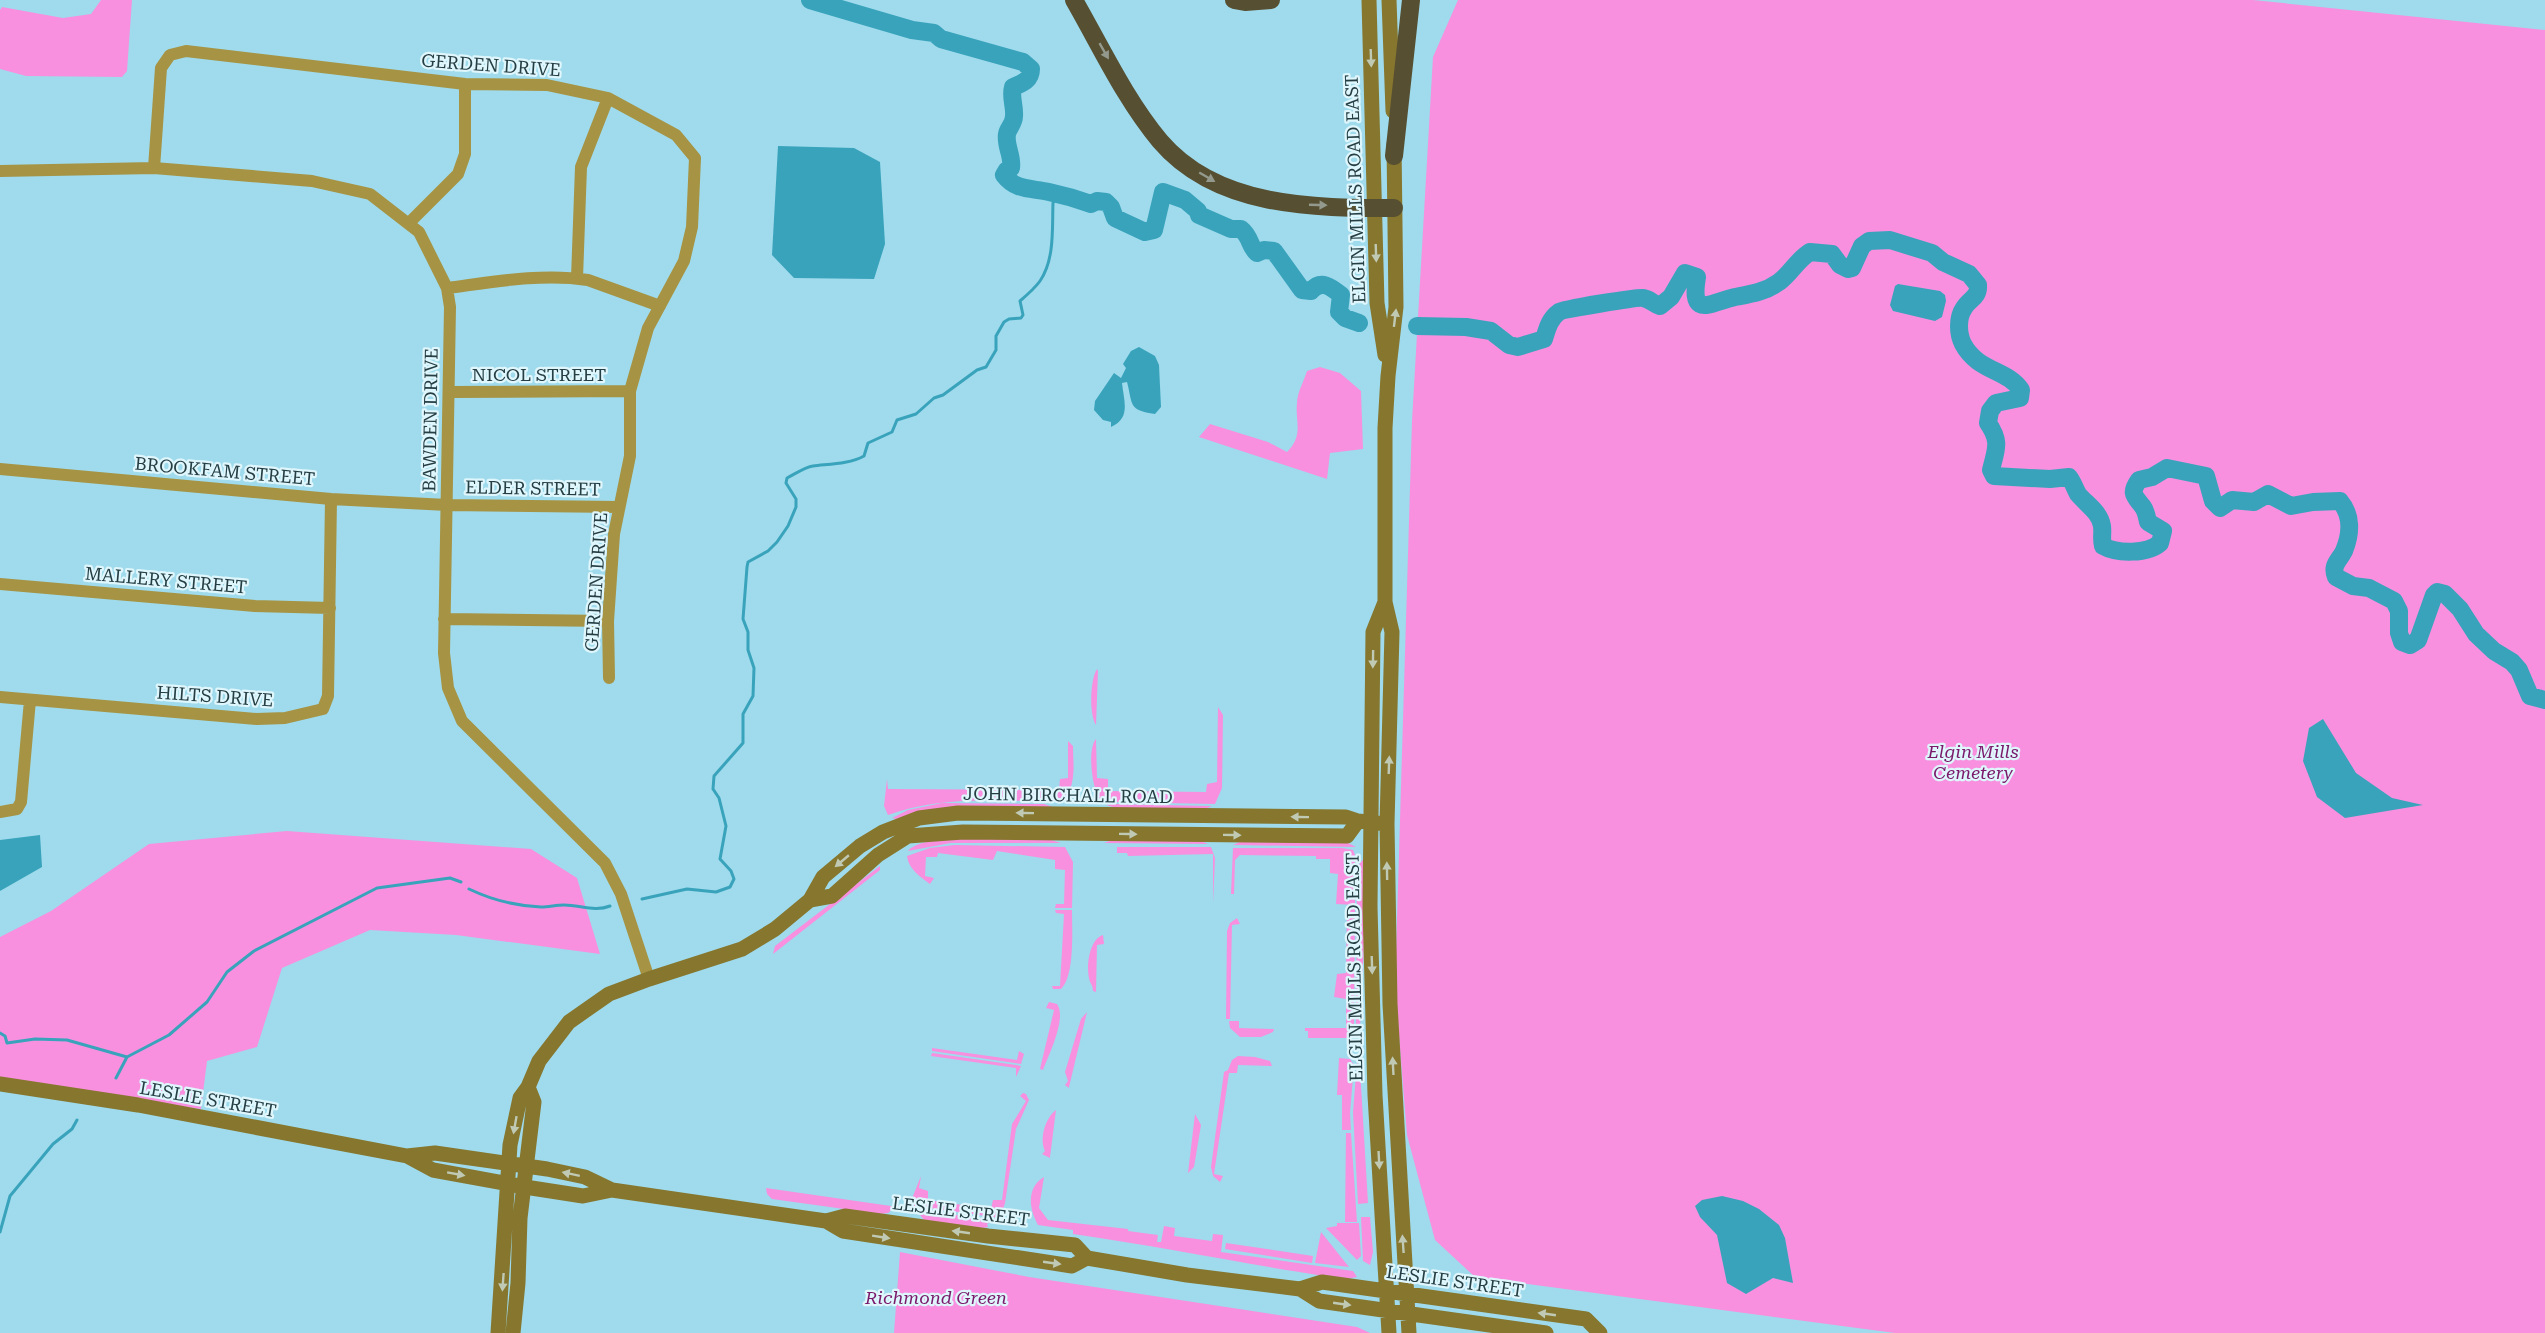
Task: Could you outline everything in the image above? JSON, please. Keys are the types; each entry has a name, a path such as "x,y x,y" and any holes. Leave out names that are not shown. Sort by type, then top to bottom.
{"highway":[{"path":"1074,0 1161,141 1183,162 1208,179 1262,199 1302,205 1394,208"},
{"path":"1234,0 1254,2 1271,0"},
{"path":"1394,156 1411,0"}],"main road":[{"name":"ELGIN MILLS ROAD EAST","path":"1369,0 1377,303 1388,376"},
{"name":"ELGIN MILLS ROAD EAST","path":"1389,0 1396,307 1388,376 1385,602 1392,632 1387,824 1390,1015 1409,1333"},
{"name":"ELGIN MILLS ROAD EAST","path":"1385,602 1373,632 1364,822 1370,907 1375,1084 1389,1333"},
{"path":"1364,822 1387,824"},
{"name":"JOHN BIRCHALL ROAD","path":"498,1333 509,1165 520,1098 528,1087 539,1060 569,1022 609,994 742,949 775,929 810,900 832,896 878,855 908,836 963,832 1347,836 1364,822"},
{"name":"LESLIE STREET","path":"0,1084 138,1105 408,1156 435,1153 585,1177 612,1190 826,1221 843,1231 986,1254 1072,1266 1087,1258"},
{"path":"513,1333 518,1283 520,1218 534,1102 528,1087"},
{"name":"LESLIE STREET","path":"408,1156 433,1170 583,1196 612,1190"},
{"name":"LESLIE STREET","path":"826,1221 845,1216 1075,1245 1087,1258 1187,1275 1300,1289 1322,1282 1386,1290 1586,1319 1599,1333"},
{"name":"LESLIE STREET","path":"1300,1289 1319,1301 1546,1333"}],"street":[{"name":"GERDEN DRIVE","path":"154,168 161,68 170,55 186,51 465,84 547,85 608,98 676,135 695,158 692,226 684,261 648,328 630,391 630,456 614,534 608,621 609,678"},
{"path":"409,223 458,174 465,154 465,84"},
{"path":"578,278 581,167 608,98"},
{"name":"BAWDEN DRIVE","path":"0,171 154,168 312,181 370,194 419,232 447,288 450,307 444,619 444,653 448,688 462,721 605,863 621,894 649,979"},
{"path":"447,288 526,278 578,278 660,306"},
{"name":"NICOL STREET","path":"449,392 630,391"},
{"name":"BROOKFAM STREET","path":"0,469 331,499 447,505"},
{"name":"HILTS DRIVE","path":"0,698 257,719 285,718 318,711 328,701 331,499"},
{"name":"ELDER STREET","path":"447,505 619,507"},
{"name":"MALLERY STREET","path":"0,584 255,606 330,608"},
{"path":"444,619 608,621"},
{"path":"0,812 17,809 21,802 30,700"}],"green space":[{"path":"101,0 132,0 127,71 122,77 26,76 0,69 0,10 2,7 63,18 91,14"},
{"name":"Elgin Mills Cemetery","path":"1458,0 2253,0 2545,30 2545,1333 1895,1333 1475,1277 1435,1240 1407,1135 1395,986 1412,421 1433,57"},
{"path":"1320,367 1340,373 1361,391 1363,449 1330,453 1327,479 1199,437 1210,424 1268,442 1287,452 1297,434 1299,391 1307,371"},
{"path":"1097,669 1096,725 1092,713 1091,697"},
{"path":"1218,707 1223,715 1222,788 1215,804 1100,800 1095,787 1091,760 1096,739 1097,778 1108,779 1108,791 1206,792 1207,784 1217,782"},
{"path":"1068,741 1073,746 1073,774 1070,788 1063,800 1057,799 1057,802 993,800 950,802 929,804 888,815 884,806 887,779 888,789 1059,790 1060,779 1068,778"},
{"path":"942,803 1044,804 1053,807 892,818 908,810"},
{"path":"1106,805 1212,806 1205,809 1120,809"},
{"path":"287,831 531,849 577,878 600,954 456,935 370,930 282,968 257,1047 207,1061 201,1109 0,1081 0,937 51,911 149,844"},
{"path":"1044,838 1061,843 951,843 908,851 917,845 951,839"},
{"path":"1112,840 1198,840 1208,844 1104,843"},
{"path":"1242,841 1348,843 1356,847 1233,845"},
{"path":"954,845 1065,847 1073,862 1072,908 1055,908 1056,904 1064,904 1065,870 1055,869 1055,860 997,851 993,860 938,853 937,857 926,857 925,876 934,878 930,884 915,872 908,860 907,856 930,848"},
{"path":"1117,847 1211,847 1215,858 1213,903 1213,854 1128,856 1127,853 1117,853"},
{"path":"1233,848 1342,848 1353,850 1355,855 1355,905 1336,904 1338,874 1330,873 1330,859 1316,859 1316,856 1240,855 1235,860 1234,894 1231,894"},
{"path":"1365,857 1366,901 1360,1028 1356,1035 1357,867"},
{"path":"880,866 880,870 773,954 775,946"},
{"path":"1347,909 1355,909 1354,1033 1346,1038 1308,1038 1308,1031 1305,1031 1305,1028 1346,1028 1346,999 1334,997 1337,974 1346,973"},
{"path":"1055,910 1072,910 1071,963 1069,974 1061,989 1053,989 1052,986 1060,986 1064,914 1056,913"},
{"path":"1237,918 1240,924 1232,925 1230,1019 1226,1019 1227,931 1230,923"},
{"path":"1103,935 1104,944 1097,945 1096,992 1093,991 1089,978 1088,966 1092,947 1095,941"},
{"path":"1049,1002 1057,1004 1060,1018 1059,1027 1043,1070 1040,1069 1054,1010 1046,1008"},
{"path":"1087,1012 1069,1088 1065,1085 1068,1081 1065,1072 1081,1019"},
{"path":"1229,1021 1239,1021 1239,1028 1274,1029 1273,1032 1261,1037 1240,1037 1230,1028"},
{"path":"932,1048 1017,1060 1019,1051 1024,1054 1021,1064 932,1051"},
{"path":"932,1053 1021,1066 1016,1077 1016,1068 931,1056"},
{"path":"1238,1056 1270,1061 1272,1066 1238,1065 1237,1073 1229,1073 1214,1174 1223,1176 1220,1182 1213,1176 1211,1167 1224,1072 1228,1070 1232,1060"},
{"path":"1339,1058 1350,1059 1354,1065 1351,1130 1342,1130 1342,1095 1337,1095"},
{"path":"1357,1062 1360,1069 1368,1203 1358,1204 1353,1112"},
{"path":"1023,1093 1029,1100 1016,1129 1005,1203 1000,1218 914,1206 913,1196 921,1176 919,1188 928,1191 928,1200 991,1209 993,1200 1002,1200 1012,1124 1026,1101 1020,1096"},
{"path":"1056,1110 1050,1158 1042,1154 1045,1151 1043,1135 1049,1118"},
{"path":"1195,1114 1201,1125 1194,1167 1188,1173"},
{"path":"1346,1133 1351,1133 1357,1222 1345,1222"},
{"path":"1044,1177 1039,1208 1048,1220 1128,1229 1128,1231 1158,1235 1157,1242 1161,1242 1164,1226 1175,1228 1174,1236 1212,1241 1213,1234 1223,1235 1221,1252 1353,1271 1357,1277 1345,1279 1311,1274 1073,1234 1073,1230 1038,1225 1031,1206 1031,1199 1034,1187"},
{"path":"766,1188 895,1207 888,1213 880,1214 772,1199 767,1194"},
{"path":"916,1210 993,1220 987,1224 988,1227 983,1228 925,1221"},
{"path":"1361,1217 1370,1217 1373,1252 1370,1265 1363,1261"},
{"path":"1337,1223 1359,1223 1361,1256 1357,1260 1326,1228 1337,1226"},
{"path":"1321,1232 1349,1267 1315,1263"},
{"path":"1226,1243 1313,1256 1312,1263 1225,1249"},
{"name":"Richmond Green","path":"900,1252 1029,1277 1357,1327 1370,1333 894,1333"}],"water":[{"path":"778,146 854,148 880,162 885,244 874,279 794,278 772,255"},
{"path":"1898,284 1940,291 1945,295 1946,301 1942,317 1935,321 1893,311 1890,305 1895,286"},
{"path":"1423,320 1466,327 1438,331 1424,330 1417,327 1417,322"},
{"path":"1139,347 1155,356 1159,365 1161,407 1155,414 1140,411 1131,401 1127,382 1122,383 1124,414 1111,427 1111,422 1103,420 1094,410 1095,401 1114,373 1121,378 1126,368 1123,364 1131,351"},
{"path":"2323,719 2356,773 2392,798 2423,805 2345,818 2317,797 2303,761 2309,728"},
{"path":"40,835 42,867 0,891 0,840"},
{"path":"1722,1196 1743,1201 1759,1209 1779,1225 1785,1238 1793,1283 1773,1278 1746,1294 1727,1283 1717,1235 1700,1217 1695,1206 1702,1200"}],"waterway":[{"path":"810,0 912,30 934,33 941,39 1023,62 1031,69 1028,78 1013,87 1012,91 1014,119 1007,138 1011,168 1004,175 1014,184 1091,204 1097,201 1106,202 1111,207 1115,218 1145,232 1154,230 1163,192 1185,200 1198,211 1199,215 1231,229 1241,229 1257,253 1264,250 1274,251 1302,290 1311,291 1318,285 1334,289 1341,295 1339,312 1345,318 1359,323"},
{"path":"642,899 687,889 716,892 730,887 734,879 731,871 720,859 726,826 719,798 713,789 714,776 743,743 743,714 753,696 754,668 748,650 748,632 743,619 747,567 748,562 768,551 788,526 796,507 796,499 786,483 787,478 803,469 846,462 864,456 868,443 892,432 897,420 916,414 934,398 943,395 977,370 986,367 996,350 996,336 1004,322 1021,318 1023,315 1020,301 1036,286 1045,272 1052,243 1053,203 1057,196"},
{"path":"1417,326 1466,327 1491,331 1509,345 1518,347 1544,339 1553,318 1564,310 1638,298 1660,306 1671,297 1685,273 1697,277 1696,299 1704,305 1768,288 1779,282 1810,252 1832,254 1840,265 1848,269 1852,268 1862,246 1869,241 1890,240 1932,253 1943,262 1969,274 1978,285 1977,293 1960,316 1959,331 1963,344 1976,360 2008,378 2021,390 2020,398 1996,403 1990,411 1988,423 1996,441 1991,470 1994,476 2050,479 2069,477 2078,494 2099,516 2103,546 2124,551 2140,551 2155,547 2160,543 2163,531 2148,522 2145,510 2136,497 2134,489 2139,480 2152,477 2167,468 2206,476 2213,501 2220,508 2232,500 2254,502 2268,494 2291,506 2340,501 2347,512 2349,531 2344,551 2335,566 2336,577 2353,586 2369,588 2394,601 2399,611 2399,633 2402,642 2410,645 2418,640 2434,595 2437,592 2445,594 2460,609 2476,634 2519,670 2530,696 2545,700"},
{"path":"116,1078 127,1057 169,1035 207,1002 227,972 254,951 377,888 450,878 461,882"},
{"path":"469,889 504,902 522,905 593,908 610,906"},
{"path":"0,1033 5,1036 7,1043 35,1039 67,1040 127,1057"},
{"path":"0,1232 10,1196 53,1144 72,1129 77,1120"}]}
